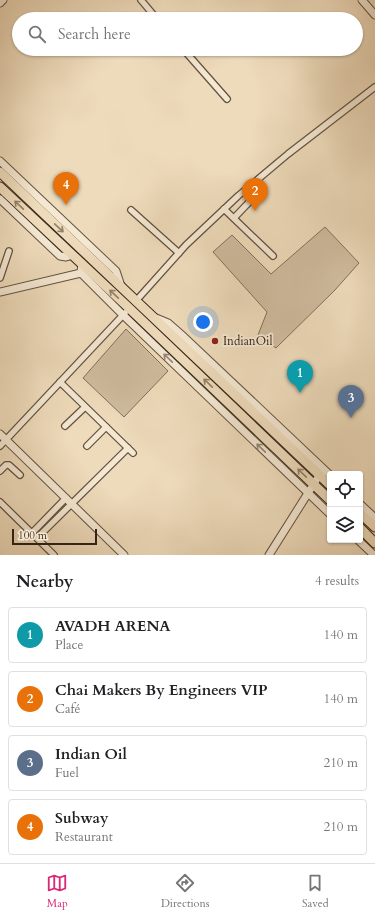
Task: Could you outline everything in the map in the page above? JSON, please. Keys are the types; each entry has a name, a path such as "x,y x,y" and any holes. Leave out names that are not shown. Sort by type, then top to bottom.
{"main road":[{"path":"0,172 154,318 321,472 327,481"},
{"path":"0,187 82,263 327,497"},
{"path":"363,516 375,528"},
{"path":"363,531 375,543"}],"street":[{"path":"0,3 3,0"},
{"path":"141,0 151,12"},
{"path":"362,0 375,15"},
{"path":"189,56 226,99"},
{"path":"0,446 136,301 186,245 238,196 288,154 375,87"},
{"path":"0,161 116,271 120,286"},
{"path":"234,218 256,195"},
{"path":"0,199 60,256 66,257 72,255"},
{"path":"224,209 273,256"},
{"path":"131,210 179,253"},
{"path":"0,278 9,251"},
{"path":"81,273 82,263"},
{"path":"0,292 81,273"},
{"path":"81,273 327,511"},
{"path":"60,382 133,453"},
{"path":"65,426 85,407"},
{"path":"87,446 106,427"},
{"path":"0,434 124,555"},
{"path":"37,538 128,448"},
{"path":"0,471 6,465 9,465 20,476"},
{"path":"269,555 321,472 327,474"},
{"path":"32,533 66,498"},
{"path":"0,502 54,555"},
{"path":"363,507 375,518"},
{"path":"49,515 54,521"},
{"path":"361,543 374,555"}],"shaded area":[{"path":"325,227 359,263 335,290 276,348 258,335 267,312 213,252 232,235 271,274"},
{"path":"126,329 168,371 124,417 83,378"}],"place":[{"name":"Subway","path":"66,205"},
{"name":"Chai Makers By Engineers VIP","path":"255,211"},
{"name":"IndianOil","path":"215,341"},
{"name":"AVADH ARENA","path":"300,393"},
{"name":"Indian Oil","path":"351,418"}]}
